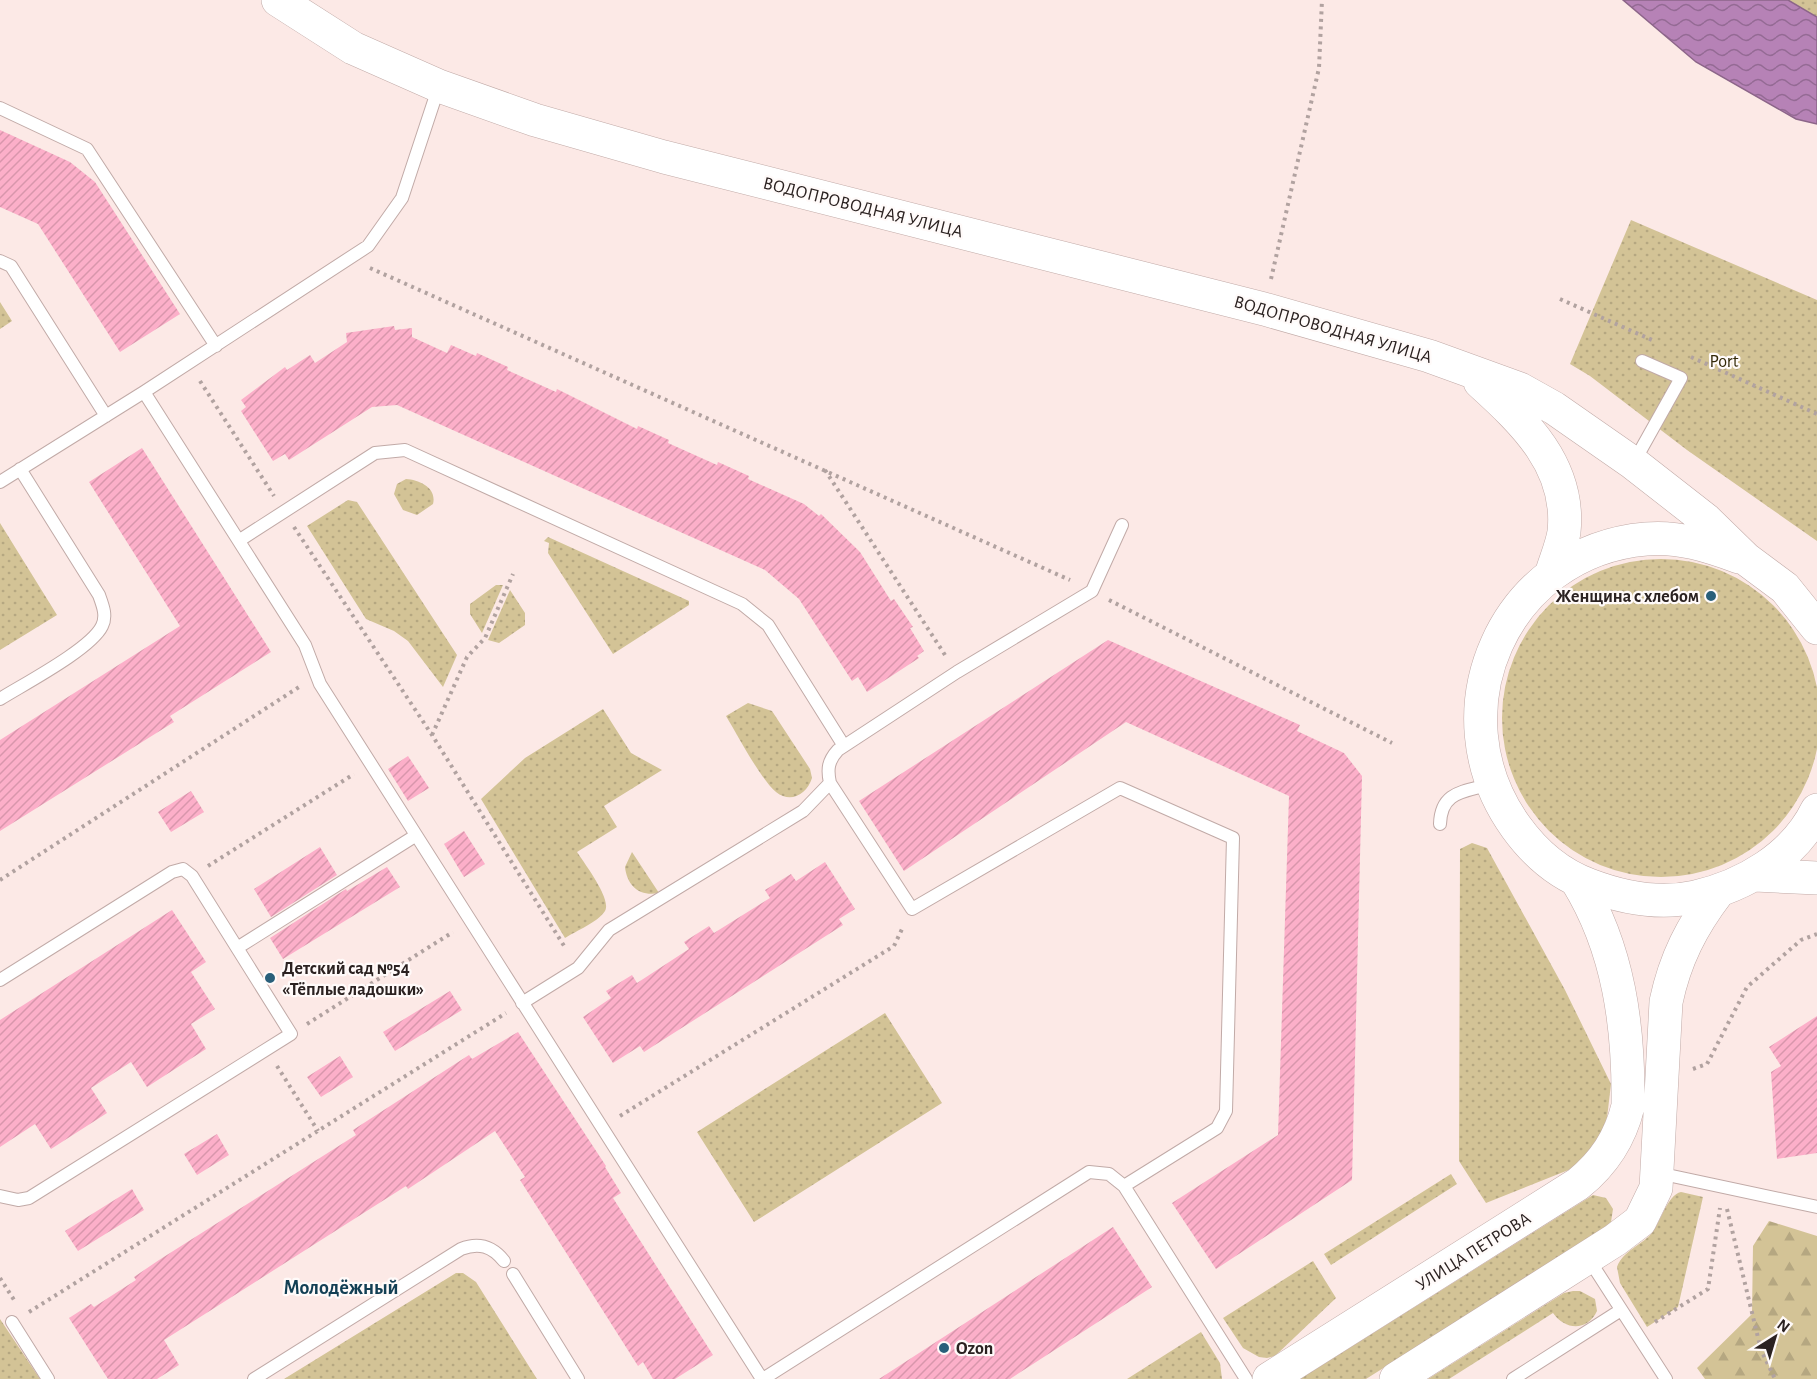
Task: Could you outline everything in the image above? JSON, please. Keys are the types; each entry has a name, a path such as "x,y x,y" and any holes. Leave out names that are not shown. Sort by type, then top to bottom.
{"main road":[{"name":"ВОДОПРОВОДНАЯ УЛИЦА","path":"278,0 353,48 439,86 535,120 664,157 1264,309 1465,369 1520,389 1554,408 1633,463 1706,520 1746,559"},
{"path":"1465,369 1520,418 1542,446 1557,478 1563,503 1564,533 1552,572"},
{"path":"1817,628 1785,588 1746,559 1698,542 1646,538 1596,550 1552,572 1510,618 1494,647 1484,680 1479,713 1482,747 1491,784 1506,813 1525,840 1550,863 1577,881 1611,894 1647,900 1683,899 1718,892 1755,875 1787,850 1817,810"},
{"path":"1755,875 1817,878"},
{"name":"УЛИЦА ПЕТРОВА","path":"1269,1379 1578,1184 1606,1158 1617,1138 1628,1106 1628,1084 1615,970 1595,910 1577,881"},
{"path":"1396,1379 1588,1257 1640,1221 1651,1202 1657,1173 1666,1002 1671,975 1695,922 1718,892"}],"lane":[{"path":"0,482 353,257 377,237 402,198 439,86"},
{"path":"0,108 87,149 216,346"},
{"path":"0,261 11,266 106,416"},
{"path":"1633,463 1681,378 1642,361"},
{"path":"144,392 305,645 316,676 370,764 763,1379 1089,1172 1109,1174 1124,1186 1246,1379"},
{"path":"240,540 375,453 405,450 741,604 768,625 844,746"},
{"path":"0,699 85,646 101,628 104,618 99,595 20,469"},
{"path":"1122,525 1092,591 957,672 844,746 829,761 827,770 830,783 912,909 1120,788 1233,838 1226,1111 1217,1128 1124,1186"},
{"path":"522,1003 578,968 609,930 803,811 830,783"},
{"path":"1440,824 1441,810 1445,801 1457,794 1491,784"},
{"path":"237,948 416,836"},
{"path":"0,980 172,872 183,869 192,876 291,1034 29,1198 7,1199 0,1196"},
{"path":"1657,1173 1817,1208"},
{"path":"254,1379 461,1249 480,1245 498,1253 504,1261"},
{"path":"1588,1257 1666,1379"},
{"path":"513,1275 578,1379"},
{"path":"1513,1379 1621,1310"},
{"path":"12,1322 48,1379"}],"path":[{"path":"1264,309 1319,68 1322,0"},
{"path":"353,257 369,267 1092,591 1392,743"},
{"path":"1560,299 1657,342"},
{"path":"1681,378 1689,357 1817,414"},
{"path":"189,363 284,512 432,735 578,968"},
{"path":"824,469 957,672"},
{"path":"432,735 467,657 485,638 513,574"},
{"path":"0,880 316,676"},
{"path":"192,876 370,764"},
{"path":"601,1128 894,946 912,909"},
{"path":"291,1034 470,922"},
{"path":"1661,1083 1707,1064 1747,987 1801,940 1817,934"},
{"path":"12,1322 522,1003"},
{"path":"266,1049 318,1131"},
{"path":"1636,1334 1708,1289 1722,1187"},
{"path":"1722,1187 1761,1350 1775,1379"},
{"path":"0,1278 24,1314"}],"green space":[{"path":"1788,0 1817,0 1817,17"},
{"name":"Port","path":"1631,220 1817,300 1817,541 1687,450 1590,376 1570,364"},
{"path":"0,302 12,321 0,329"},
{"path":"406,479 422,483 430,489 434,498 433,504 417,515 403,510 394,494 397,484"},
{"path":"348,500 357,502 457,655 443,687 408,641 394,631 366,619 307,526"},
{"path":"0,523 57,615 0,650"},
{"path":"548,537 689,601 689,605 613,654 548,553 549,543 544,541"},
{"path":"1661,559 1692,562 1722,571 1762,595 1784,617 1808,657 1817,687 1820,718 1817,749 1808,779 1784,819 1762,841 1722,865 1692,874 1661,877 1630,874 1600,865 1560,841 1538,819 1514,779 1505,749 1502,718 1505,687 1514,657 1538,617 1560,595 1600,571 1630,562"},
{"path":"496,585 503,585 482,633 470,614 470,604"},
{"path":"510,590 525,613 525,625 499,643 488,640"},
{"path":"748,703 772,711 810,769 812,778 810,784 802,793 793,797 782,796 770,786 756,767 726,716"},
{"path":"603,709 631,753 662,770 604,806 617,827 577,852 601,890 606,905 602,915 565,938 481,799 525,758"},
{"path":"1472,843 1487,848 1565,990 1611,1084 1607,1118 1600,1135 1593,1148 1571,1169 1486,1203 1459,1161 1460,849"},
{"path":"632,852 659,893 640,892 628,880 625,867"},
{"path":"885,1013 942,1103 754,1222 697,1132"},
{"path":"1451,1174 1457,1184 1331,1265 1324,1254"},
{"path":"1681,1192 1703,1197 1678,1307 1647,1327 1620,1283 1617,1267 1627,1253 1651,1234 1668,1203"},
{"path":"1593,1195 1606,1198 1613,1209 1611,1222 1607,1227 1366,1379 1300,1379"},
{"path":"1769,1221 1817,1236 1817,1379 1705,1379 1697,1368 1752,1314 1753,1246"},
{"path":"1313,1261 1336,1298 1275,1356 1259,1357 1243,1348 1223,1318"},
{"path":"456,1273 463,1273 476,1282 537,1379 284,1379"},
{"path":"1580,1291 1595,1299 1597,1311 1588,1323 1570,1325 1558,1319 1553,1313 1449,1379 1428,1379 1564,1293"},
{"path":"0,1319 40,1379 0,1379"},
{"path":"1201,1332 1220,1363 1222,1379 1127,1379"}],"water":[{"path":"1623,0 1788,0 1817,17 1817,124 1796,119 1696,62"}],"building":[{"path":"0,130 70,162 95,182 180,314 120,352 38,224 0,207"},
{"path":"394,326 395,330 412,328 412,337 447,353 451,345 476,356 477,353 508,367 507,370 556,392 557,389 637,429 638,426 669,440 668,443 717,465 718,462 749,476 748,479 804,504 819,516 821,514 860,552 891,601 894,599 913,627 910,628 924,651 917,656 919,658 867,692 858,677 852,681 799,599 765,570 397,405 372,407 289,460 285,454 273,461 241,411 246,407 241,400 285,367 287,370 310,355 315,363 347,342 346,333"},
{"path":"142,448 271,652 170,716 174,722 0,831 0,740 180,626 89,482"},
{"path":"1108,640 1300,725 1297,731 1344,753 1362,776 1352,1180 1216,1269 1172,1203 1278,1135 1289,796 1126,722 904,871 859,801"},
{"path":"408,756 429,788 408,801 388,769"},
{"path":"191,791 204,812 171,832 158,812"},
{"path":"464,831 485,864 464,877 444,844"},
{"path":"320,847 337,875 271,917 254,889"},
{"path":"825,862 855,909 839,919 843,925 644,1052 640,1046 613,1063 583,1017 611,998 606,991 632,975 637,983 689,949 684,942 709,926 714,933 770,898 765,890 791,874 796,881"},
{"path":"387,867 400,887 283,959 270,938 346,889 347,891"},
{"path":"172,910 206,962 191,972 215,1009 191,1024 206,1049 147,1087 131,1062 91,1088 107,1113 51,1149 35,1124 0,1147 0,1020"},
{"path":"450,991 462,1010 395,1051 383,1032"},
{"path":"1817,1016 1817,1153 1777,1159 1771,1072 1781,1066 1769,1047"},
{"path":"518,1032 606,1166 621,1193 613,1198 713,1355 675,1379 653,1379 643,1362 638,1366 520,1180 525,1177 495,1131 408,1189 406,1186 164,1340 179,1365 157,1379 108,1379 69,1318 91,1304 94,1307 136,1280 134,1277 159,1260 356,1135 353,1130 469,1055 472,1059"},
{"path":"340,1056 353,1077 321,1097 307,1077"},
{"path":"217,1134 229,1155 197,1175 184,1154"},
{"path":"132,1189 144,1210 78,1251 65,1231"},
{"path":"1113,1227 1152,1287 1010,1379 879,1379"}],"place":[{"name":"Женщина с хлебом","path":"1711,596"},
{"name":"Детский сад №54 «Тёплые ладошки»","path":"270,978"},
{"name":"Ozon","path":"944,1348"}],"district":[{"name":"Молодёжный","path":"341,1287"}]}
